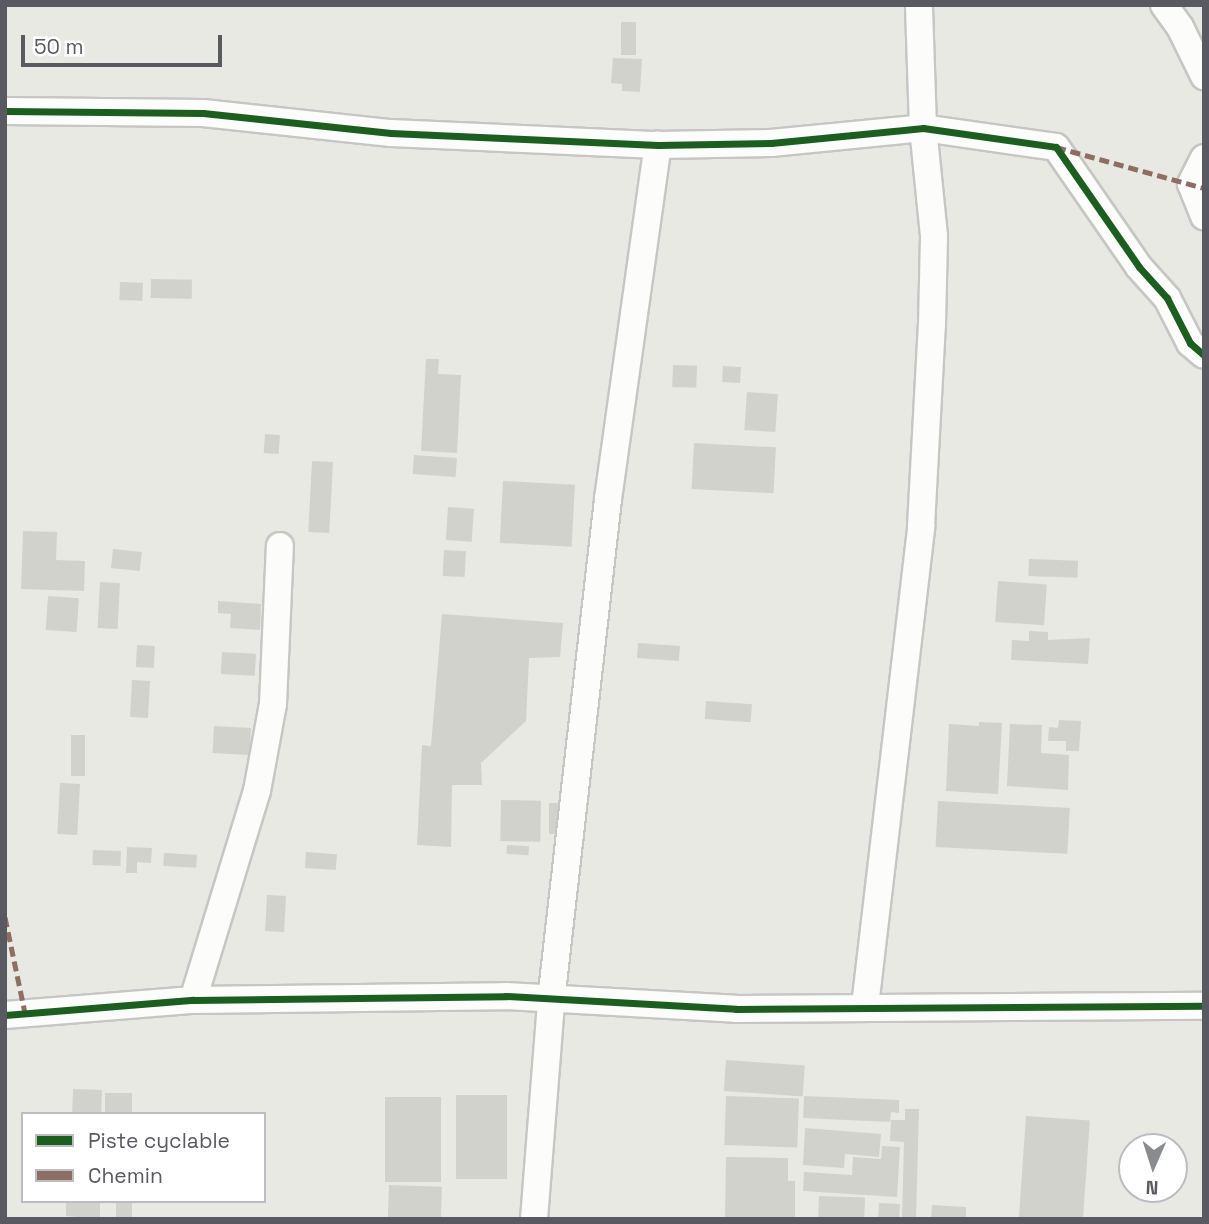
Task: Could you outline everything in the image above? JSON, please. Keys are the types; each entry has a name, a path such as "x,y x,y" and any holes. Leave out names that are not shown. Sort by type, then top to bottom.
{"street":[{"path":"865,1006 920,526 934,236 923,128 919,5"},
{"path":"1164,5 1180,27 1204,76"},
{"path":"5,111 203,113 391,133 658,145 771,143 923,128 1056,147 1139,267 1167,298 1190,343 1204,355"},
{"path":"534,1219 551,1001 608,499 658,145"},
{"path":"1204,158 1191,184 1204,216"},
{"path":"193,1000 257,791 273,704 280,546"},
{"path":"5,1015 193,1000 506,996 551,1001 736,1009 865,1006 1204,1006"}],"building":[{"path":"621,22 636,22 636,55 621,55"},
{"path":"613,58 642,59 640,92 622,91 622,84 611,83"},
{"path":"151,279 192,280 192,299 151,298"},
{"path":"120,282 143,283 142,301 119,300"},
{"path":"426,359 439,359 438,374 461,375 457,453 421,451"},
{"path":"673,365 697,366 696,388 672,387"},
{"path":"723,366 741,367 740,383 722,382"},
{"path":"747,392 778,394 775,432 744,430"},
{"path":"265,434 280,435 279,454 264,453"},
{"path":"694,443 776,447 773,493 692,489"},
{"path":"414,455 457,458 456,477 413,474"},
{"path":"312,461 333,462 329,533 308,532"},
{"path":"503,481 575,485 572,547 500,543"},
{"path":"448,507 474,509 472,542 446,540"},
{"path":"23,531 57,532 56,560 85,561 84,591 21,589"},
{"path":"113,549 142,552 140,571 111,568"},
{"path":"444,550 466,551 465,577 443,576"},
{"path":"1029,559 1078,561 1077,578 1028,576"},
{"path":"998,581 1047,584 1044,625 995,622"},
{"path":"100,582 120,583 118,629 98,628"},
{"path":"48,596 79,598 77,632 46,630"},
{"path":"218,601 261,604 260,630 230,628 231,614 218,613"},
{"path":"442,614 563,623 560,657 529,658 526,721 481,763 482,785 452,785 451,847 417,845 422,745 431,746"},
{"path":"1029,631 1048,632 1048,640 1090,638 1088,664 1011,660 1012,640 1029,641"},
{"path":"638,643 680,646 679,661 637,658"},
{"path":"137,645 155,646 154,668 136,667"},
{"path":"222,652 256,654 255,676 221,674"},
{"path":"132,680 150,681 148,718 130,717"},
{"path":"706,701 752,704 751,722 705,719"},
{"path":"1059,720 1081,721 1079,751 1066,751 1066,741 1048,741 1049,727 1058,728"},
{"path":"979,722 1002,723 998,794 946,791 949,724 979,726"},
{"path":"1010,724 1042,725 1041,753 1069,755 1068,790 1007,786"},
{"path":"214,726 251,728 250,755 213,753"},
{"path":"71,735 85,735 85,776 71,776"},
{"path":"60,783 80,784 77,835 57,834"},
{"path":"501,800 541,801 540,842 500,841"},
{"path":"938,801 1070,808 1067,854 936,847"},
{"path":"549,803 565,803 565,834 549,834"},
{"path":"507,845 529,846 528,855 507,854"},
{"path":"127,847 152,848 151,863 137,862 137,873 126,873"},
{"path":"93,850 121,851 120,866 92,865"},
{"path":"306,852 337,854 336,870 305,868"},
{"path":"164,853 197,855 196,868 163,866"},
{"path":"267,895 286,896 284,932 265,931"},
{"path":"726,1060 805,1066 803,1096 724,1091"},
{"path":"73,1089 102,1090 101,1112 72,1112"},
{"path":"105,1093 132,1093 132,1112 105,1112"},
{"path":"456,1095 507,1095 507,1179 456,1179"},
{"path":"726,1096 799,1099 797,1148 724,1145"},
{"path":"804,1096 899,1100 899,1113 891,1112 890,1122 803,1118"},
{"path":"385,1097 441,1097 441,1182 385,1182"},
{"path":"905,1109 919,1109 916,1219 902,1219 904,1142 890,1141 891,1120 905,1120"},
{"path":"1026,1116 1090,1120 1083,1219 1019,1219"},
{"path":"805,1128 881,1134 879,1157 845,1154 844,1168 803,1165"},
{"path":"882,1146 900,1147 897,1197 803,1191 804,1172 852,1175 853,1157 881,1159"},
{"path":"726,1157 788,1158 788,1181 795,1181 795,1219 725,1219"},
{"path":"389,1185 442,1187 441,1219 388,1219"},
{"path":"819,1196 865,1198 864,1219 818,1219"},
{"path":"66,1203 100,1203 100,1219 66,1216"},
{"path":"116,1203 132,1203 132,1219 116,1219"},
{"path":"879,1203 900,1204 899,1219 878,1219"},
{"path":"932,1205 966,1207 966,1219 931,1219"}],"marked path":[{"path":"1056,147 1204,188"},
{"path":"5,917 25,1013"}],"cycle path":[{"path":"5,111 203,113 391,133 658,145 771,143 923,128 1056,147 1139,267 1167,298 1190,343 1204,355"},
{"path":"5,1015 193,1000 506,996 736,1009 1204,1006"}]}
